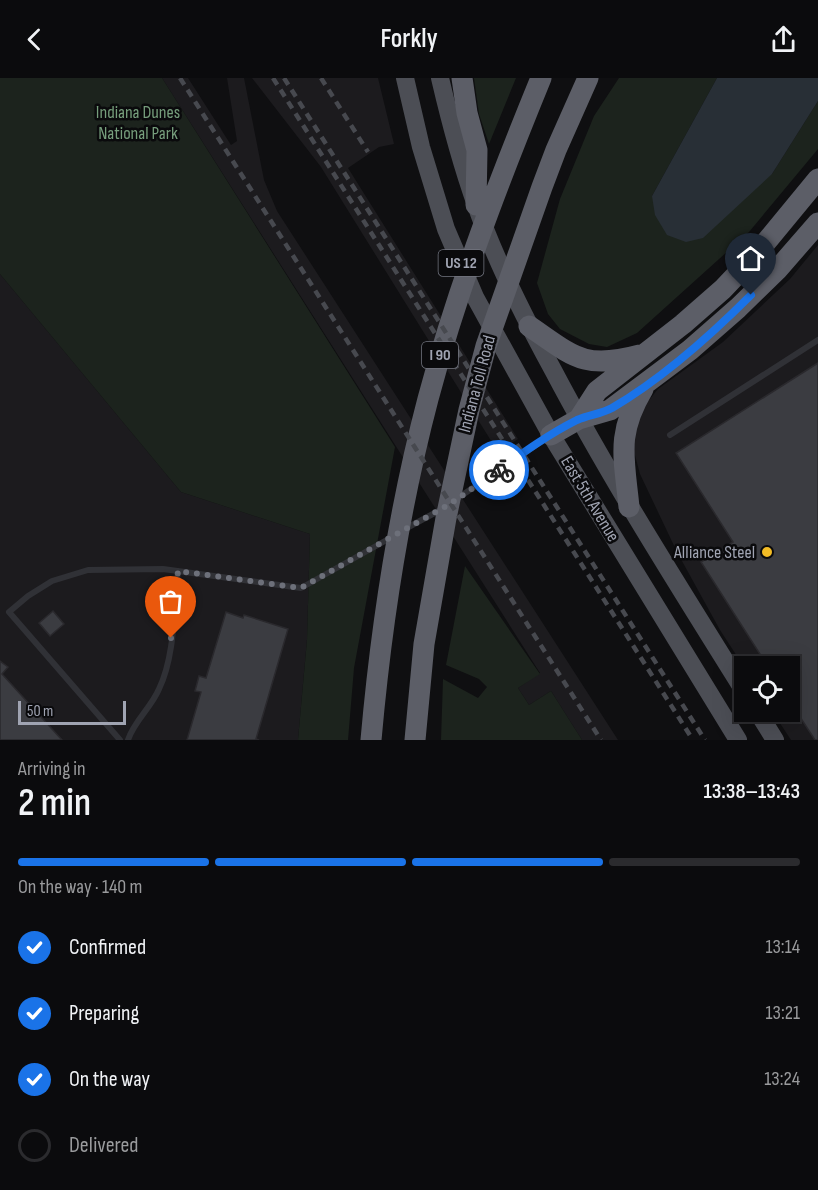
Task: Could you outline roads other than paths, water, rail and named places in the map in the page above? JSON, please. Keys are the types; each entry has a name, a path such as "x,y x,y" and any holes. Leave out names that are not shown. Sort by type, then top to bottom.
{"highway":[{"path":"462,78 467,113 477,150 476,205"},
{"name":"I 90","path":"371,740 378,667 397,551 427,401 448,327 505,165 541,78"},
{"name":"Indiana Toll Road","path":"415,740 424,644 469,410 486,346 530,222 556,150 588,78"},
{"path":"579,419 597,391 683,324 733,279 818,179"},
{"path":"551,435 579,419 610,410 690,350 738,308 815,233 803,223 807,213 818,200"},
{"path":"529,326 571,356 588,361 616,361 646,354"},
{"path":"629,507 623,456 624,430 629,415 645,385"}],"main road":[{"name":"East 5th Avenue","path":"405,78 420,147 446,229 475,297 551,435 738,740"},
{"name":"East 5th Avenue","path":"440,78 454,137 476,205 492,248 529,326 629,507 734,675"},
{"path":"764,722 775,740"}],"lane":[{"path":"670,435 818,340"},
{"path":"120,740 9,612 28,596 52,581 80,572 163,569 301,588 450,504 551,435"},
{"path":"128,740 132,729 159,690 169,660 178,571"}],"railway":[{"path":"180,78 601,740"},
{"path":"273,78 693,740"},
{"path":"284,78 705,740"},
{"path":"321,78 368,152"}],"place":[{"name":"Alliance Steel","path":"767,552"}],"park label":[{"name":"Indiana Dunes National Park","path":"138,122"}]}
